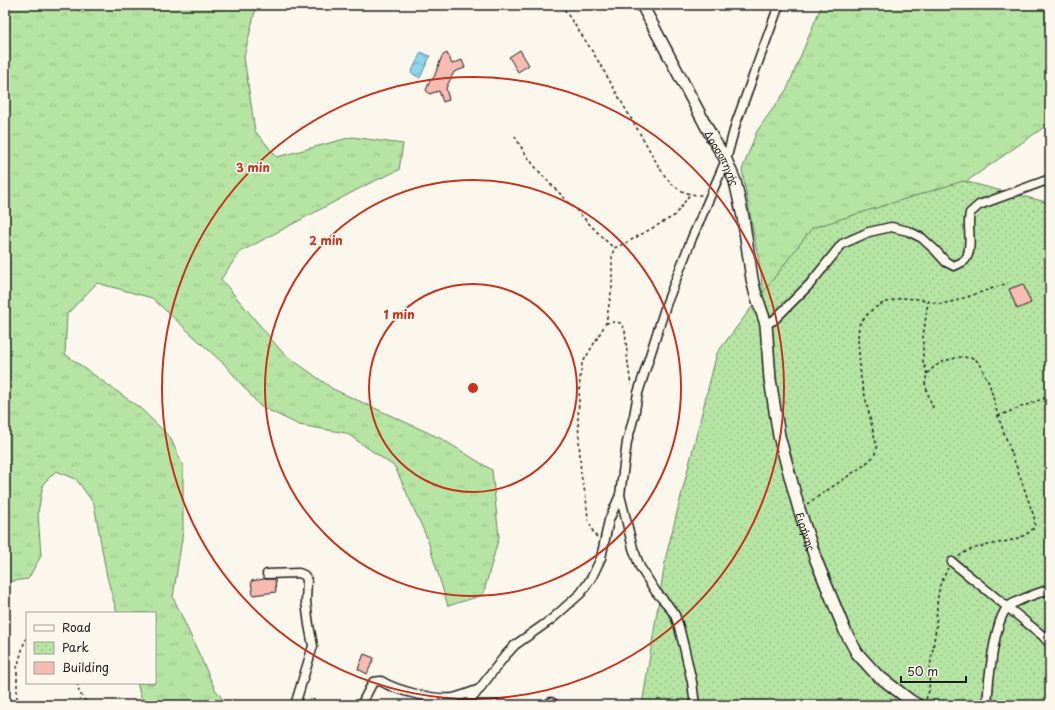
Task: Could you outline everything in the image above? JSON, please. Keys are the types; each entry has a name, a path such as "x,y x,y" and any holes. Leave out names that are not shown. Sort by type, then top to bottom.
{"street":[{"name":"Δροσοπηγής","path":"642,5 713,139 726,160 735,181 743,217 752,279 766,324"},
{"path":"467,705 515,645 552,619 581,593 592,577 604,547 609,520 620,496 627,442 638,393 666,305 692,238 726,160 736,123 779,5"},
{"path":"766,324 774,320 810,284 842,244 869,232 891,227 908,231 922,238 946,262 954,266 966,259 970,238 970,213 979,204 1050,179"},
{"name":"Ειρήνης","path":"766,324 770,379 779,436 799,509 816,560 845,631 857,653 876,674 910,701 918,705"},
{"path":"620,496 640,567 656,592 675,615 685,651 695,705"},
{"path":"952,562 1043,636 1050,644"},
{"path":"267,574 298,573 304,575 307,579 306,602 312,646 295,705"},
{"path":"987,705 997,629 1002,615 1007,607 1014,602 1050,589"},
{"path":"361,705 374,682 381,681 387,685 399,689 438,698 453,698 480,689"},
{"path":"546,705 551,702 556,705"}],"path":[{"path":"561,5 601,65 663,173 672,184 681,191 690,194 710,196"},
{"path":"515,136 530,162 545,179 603,239 614,248"},
{"path":"614,248 674,216 690,194"},
{"path":"604,547 594,534 588,519 586,496 581,475 578,420 582,364 606,323 612,287 612,258 614,248"},
{"path":"799,509 863,466 874,456 877,448 861,379 858,339 859,326 872,309 883,303 902,298 918,299 941,304 955,301 1008,283"},
{"path":"927,374 923,361 923,337 928,301"},
{"path":"606,323 614,322 621,324 625,330 632,388"},
{"path":"924,705 929,691 930,667 936,628 937,603 940,585 952,562 962,553 977,547 992,545 1020,537 1031,532 1035,526 1034,517 998,416 990,386 980,364 974,358 960,357 944,361 934,367 927,374 925,382 933,408"},
{"path":"998,416 1050,396"},
{"path":"17,705 17,668 26,640"},
{"path":"77,684 79,692 88,705"}],"green space":[{"path":"5,5 69,5 83,13 92,5 258,5 256,7 244,57 255,131 277,157 352,137 403,144 399,170 368,184 240,252 221,279 283,353 333,389 442,439 492,470 499,537 483,595 448,606 427,538 395,467 346,433 299,425 260,406 225,365 152,298 97,283 67,314 65,354 140,408 170,437 183,466 183,532 173,597 215,689 227,705 143,705 137,684 156,684 156,612 117,612 107,577 94,504 76,479 56,471 43,484 38,513 41,556 28,579 5,582 5,393 8,383 5,367"},
{"path":"822,5 1050,5 1050,123 953,191 766,331 761,274 742,170 757,131 787,89"},
{"path":"963,181 1050,203 1050,705 642,705 666,556 717,353 812,228"}],"water":[{"path":"421,52 430,56 420,78 411,73"}],"building":[{"path":"520,50 529,65 518,72 509,57"},
{"path":"447,53 452,64 462,60 465,68 454,72 446,88 449,100 443,102 439,91 429,94 426,90 430,81 434,77 442,56"},
{"path":"1023,284 1031,303 1017,309 1009,289"},
{"path":"275,579 276,592 253,595 251,581"},
{"path":"364,654 374,658 367,674 358,669"}]}
